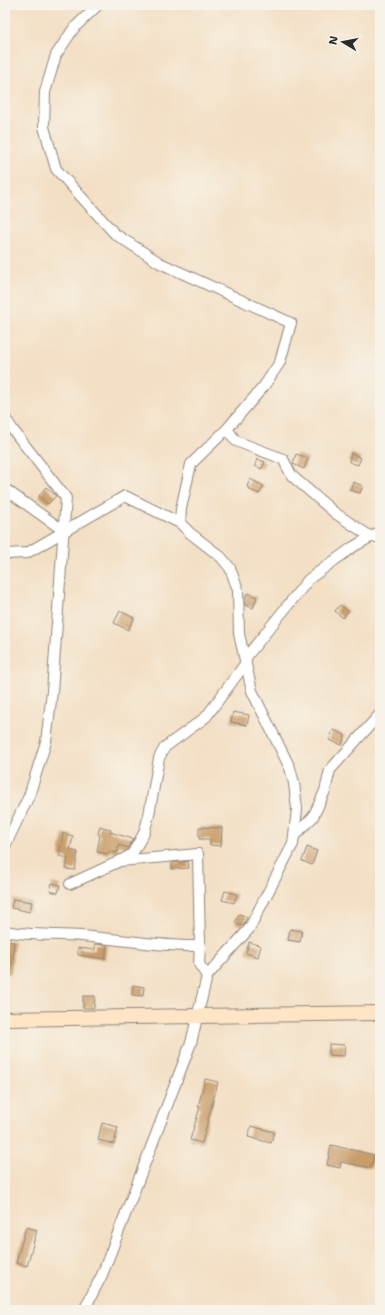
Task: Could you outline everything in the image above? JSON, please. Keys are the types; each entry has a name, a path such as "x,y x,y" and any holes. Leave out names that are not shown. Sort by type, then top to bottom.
{"main road":[{"path":"5,1018 380,1013"}],"street":[{"path":"98,5 74,28 56,55 45,92 44,128 56,169 115,234 160,263 291,323 280,362 264,386 228,429 191,464 181,510 180,523"},
{"path":"5,418 66,498 52,692 46,742 29,796 5,846"},
{"path":"228,429 236,441 283,459 292,476 335,513 377,536"},
{"path":"5,489 64,531"},
{"path":"5,554 27,553 124,496 180,523 220,557 230,568 238,590 239,634 252,691 290,768 294,783 297,809 293,844 249,929 207,976 191,1043 104,1268 84,1310"},
{"path":"70,884 120,862 132,854 144,834 160,758 165,747 206,717 245,664 247,656 309,579 353,547 377,536"},
{"path":"294,836 313,817 325,791 330,770 380,714"},
{"path":"120,862 198,854 199,964 207,976"},
{"path":"5,931 21,934 80,936 174,946 200,946"}],"building":[{"path":"351,453 361,458 358,465 349,462"},
{"path":"296,454 308,458 304,469 293,464"},
{"path":"257,459 265,462 262,469 255,466"},
{"path":"250,479 264,486 259,494 247,487"},
{"path":"353,482 363,486 360,493 350,490"},
{"path":"46,487 56,496 48,504 39,496"},
{"path":"247,593 257,597 253,608 245,605"},
{"path":"340,605 348,611 343,618 335,611"},
{"path":"120,611 134,618 128,630 114,623"},
{"path":"233,712 249,715 247,725 231,722"},
{"path":"333,730 345,735 342,745 329,740"},
{"path":"100,826 111,830 110,832 133,839 128,848 119,845 117,853 110,851 109,854 97,852"},
{"path":"199,827 222,828 221,846 210,845 210,839 199,839"},
{"path":"63,833 73,836 70,850 78,852 75,870 66,869 68,858 59,856"},
{"path":"307,847 317,851 312,865 302,861"},
{"path":"188,861 189,868 172,869 172,863"},
{"path":"52,883 60,885 58,893 50,891"},
{"path":"225,891 237,894 234,903 222,900"},
{"path":"13,899 32,902 30,912 11,908"},
{"path":"239,914 247,917 243,926 235,923"},
{"path":"290,929 302,931 300,942 288,940"},
{"path":"5,941 14,942 11,974 5,974"},
{"path":"249,942 261,946 258,957 246,953"},
{"path":"95,944 107,945 105,959 78,955 78,948 95,950"},
{"path":"133,985 144,987 143,996 132,995"},
{"path":"83,996 95,996 94,1008 83,1008"},
{"path":"329,1044 345,1045 344,1056 329,1055"},
{"path":"205,1079 218,1082 202,1143 190,1140 200,1107 198,1107"},
{"path":"102,1123 118,1127 114,1144 98,1140"},
{"path":"251,1126 274,1132 271,1143 248,1137"},
{"path":"331,1145 374,1155 371,1168 341,1162 340,1168 327,1165"},
{"path":"26,1227 37,1230 27,1266 16,1263"}]}
